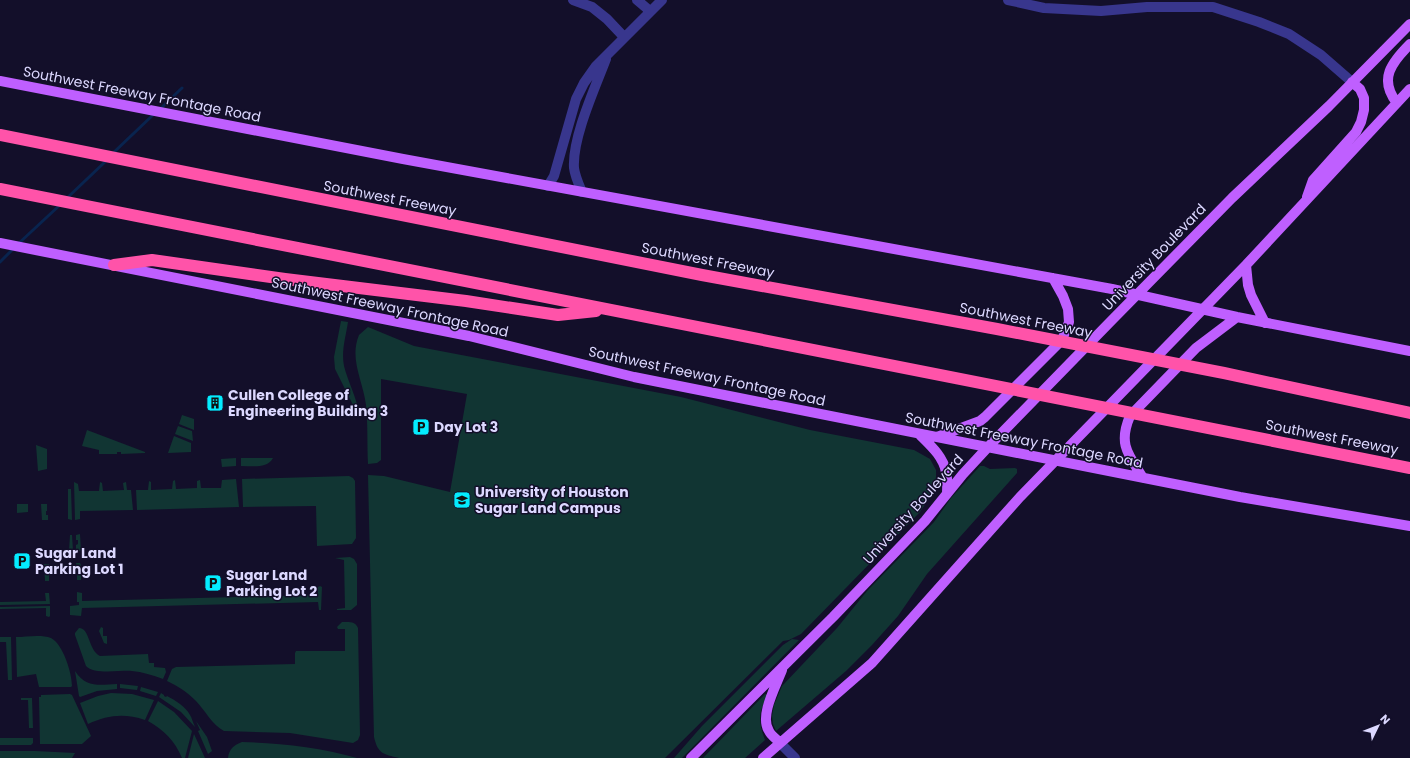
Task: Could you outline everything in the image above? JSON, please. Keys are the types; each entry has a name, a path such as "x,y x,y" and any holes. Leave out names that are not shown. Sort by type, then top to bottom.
{"highway":[{"name":"Southwest Freeway","path":"0,135 702,275 997,329 1224,373 1410,413"},
{"name":"Southwest Freeway","path":"0,189 1410,468"},
{"path":"114,265 152,260 270,277 466,301 558,315 610,310"}],"main road":[{"name":"University Boulevard","path":"691,758 921,526 988,447 1237,193 1410,24"},
{"path":"1397,103 1390,90 1388,74 1392,65 1410,44"},
{"name":"Southwest Freeway Frontage Road","path":"0,81 403,159 1054,278 1237,317 1410,351"},
{"path":"1305,203 1314,180 1356,132 1361,122 1364,110 1364,98 1360,89 1352,82"},
{"path":"763,758 872,663 1015,502 1246,265 1410,89"},
{"name":"Southwest Freeway Frontage Road","path":"0,243 469,336 634,377 1142,478 1262,501 1410,526"},
{"path":"1246,265 1250,295 1266,322"},
{"path":"937,437 980,421 1062,340 1069,322 1068,309 1054,278"},
{"path":"1142,478 1125,447 1124,436 1130,416 1196,348 1237,317"},
{"path":"919,434 943,462 946,473 947,494"},
{"path":"780,743 769,731 766,722 766,713 783,666"}],"street":[{"path":"573,0 592,8 607,19 624,37"},
{"path":"638,0 650,12"},
{"path":"548,186 554,176 576,99 584,83 596,66 662,0"},
{"path":"1008,0 1044,8 1101,11 1147,7 1213,7 1259,22 1289,34 1321,55 1352,82"},
{"path":"582,192 574,169 576,149 584,119 606,57"},
{"path":"780,743 795,758"}],"green space":[{"path":"341,321 348,322 343,349 343,360 356,402 358,415 335,369 334,357"},
{"path":"368,327 414,346 681,397 810,430 914,450 930,459 936,470 936,488 920,512 801,634 789,640 783,641 665,758 399,758 385,754 379,750 374,737 368,475 384,476 450,492 467,394 381,379 381,460 377,463 368,464 366,405 355,353 359,335"},
{"path":"182,415 194,419 194,430 179,424"},
{"path":"178,426 192,431 193,441 175,434"},
{"path":"87,430 145,453 121,454 121,452 117,452 117,454 99,454 99,450 82,446"},
{"path":"174,436 191,443 191,452 168,453"},
{"path":"36,445 47,449 47,469 38,471"},
{"path":"236,458 236,466 222,467 221,459"},
{"path":"241,458 273,458 270,462 263,465 241,466"},
{"path":"980,466 990,469 1015,468 1017,469 1017,473 927,574 898,616 872,645 846,671 776,731 772,716 774,705 782,686 837,628 867,591 934,522 951,498"},
{"path":"349,476 355,481 356,538 352,544 317,546 316,506 243,507 242,479"},
{"path":"236,479 239,507 137,510 136,490 148,490 149,481 151,482 151,490 172,489 173,481 175,480 176,489 197,488 197,481 200,480 201,488 221,488 222,480"},
{"path":"74,482 78,484 79,491 99,491 100,482 102,483 103,491 124,490 123,483 126,482 127,490 131,490 133,510 80,511 80,519 75,520"},
{"path":"68,489 71,489 72,520 68,519"},
{"path":"17,504 28,504 28,512 17,513"},
{"path":"41,504 47,504 46,515 48,515 48,520 42,520"},
{"path":"80,534 81,551 76,551 78,540 76,540 76,535"},
{"path":"70,535 72,535 73,551 69,551"},
{"path":"350,557 354,559 357,564 357,605 351,610 337,610 345,608 344,560 335,558"},
{"path":"76,563 80,563 81,565 81,580 77,580 77,574 79,573"},
{"path":"44,564 49,564 47,574 49,574 49,581 45,581"},
{"path":"318,587 322,587 321,610 319,610 318,602 82,608 81,616 70,615 70,606 79,605 79,602 77,602 77,592 82,593 82,601 318,595"},
{"path":"45,593 49,593 50,604 0,605 0,602 46,601"},
{"path":"50,606 49,617 46,616 46,608 0,609 0,607"},
{"path":"342,622 354,623 358,628 360,735 358,740 353,743 290,733 224,731 216,725 193,698 167,681 172,669 176,667 295,664 296,651 345,651 345,629 338,629 337,627"},
{"path":"101,627 103,628 103,636 107,636 107,644 104,643 99,631"},
{"path":"79,628 83,629 93,649 100,656 148,654 149,663 154,663 154,667 165,668 166,672 163,679 136,671 108,672 90,669 86,666 75,635"},
{"path":"43,636 51,638 55,641 66,659 72,680 72,686 39,687 36,674 17,677 16,637"},
{"path":"0,637 11,637 12,680 8,680 6,642 0,642"},
{"path":"792,639 799,640 682,758 674,758 702,726 783,645"},
{"path":"75,671 88,683 99,685 117,684 117,689 97,691 80,697"},
{"path":"120,684 138,686 137,690 120,688"},
{"path":"141,687 158,692 156,696 140,691"},
{"path":"111,693 132,694 154,700 145,720 130,716 116,716 88,724 80,703"},
{"path":"161,693 186,709 191,716 195,727 181,712 159,697"},
{"path":"765,694 768,695 762,707 760,722 765,740 745,758 703,758"},
{"path":"41,695 72,695 91,736 82,744 40,744 39,697 41,697"},
{"path":"21,698 32,698 33,728 29,728 28,700 21,700"},
{"path":"158,701 174,712 192,731 185,758 182,758 176,746 168,736 148,721"},
{"path":"196,721 207,737 212,751 208,754 198,731 200,730"},
{"path":"194,734 205,758 188,758"},
{"path":"0,738 33,738 33,743 31,745 0,745"},
{"path":"242,742 300,746 357,758 228,758 229,752 232,748"},
{"path":"0,751 75,753 72,758 0,758"}],"waterway":[{"path":"159,110 182,88"},
{"path":"112,154 154,114"},
{"path":"66,199 107,160"},
{"path":"18,244 61,204"},
{"path":"0,262 14,248"}],"place":[{"name":"Cullen College of Engineering Building 3","path":"215,403"},
{"name":"Day Lot 3","path":"421,427"},
{"name":"University of Houston Sugar Land Campus","path":"462,500"},
{"name":"Sugar Land Parking Lot 1","path":"22,561"},
{"name":"Sugar Land Parking Lot 2","path":"213,583"}]}
